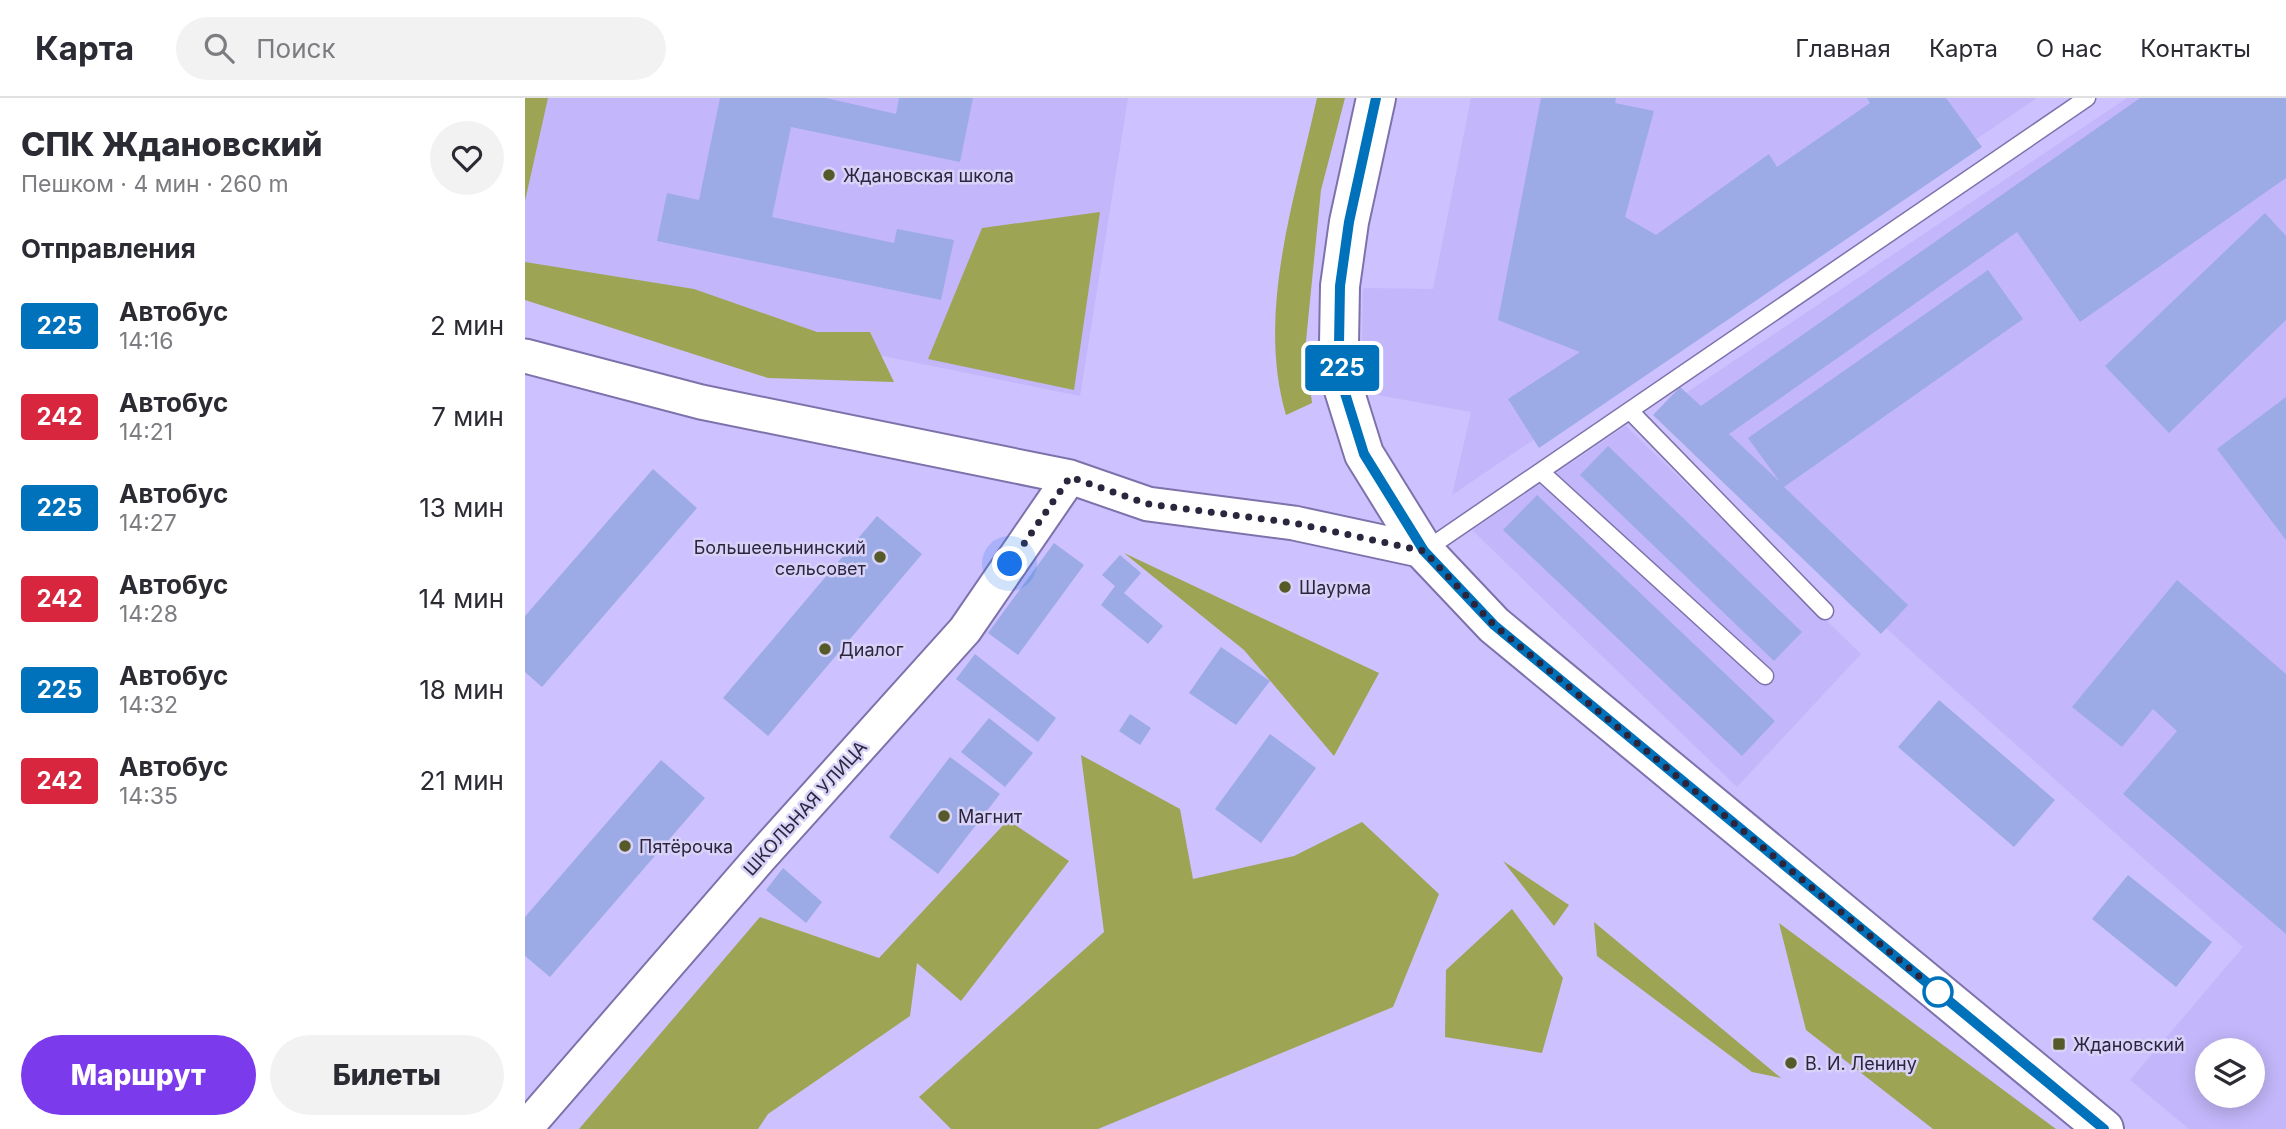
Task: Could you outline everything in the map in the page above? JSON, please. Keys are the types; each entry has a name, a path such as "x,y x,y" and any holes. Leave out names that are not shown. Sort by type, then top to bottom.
{"street":[{"path":"1376,98 1349,222 1340,286 1339,344 1344,390 1364,454 1424,551 1494,625 2104,1129"},
{"path":"525,356 701,402 1070,477 1148,504 1294,523 1424,551"},
{"name":"ШКОЛЬНАЯ УЛИЦА","path":"525,1129 759,859 965,630 1070,477"}],"lane":[{"path":"1424,551 2087,98"},
{"path":"1630,411 1825,611"},
{"path":"1541,472 1765,676"}],"shaded area":[{"name":"Ждановская школа","path":"525,98 1128,98 1080,396 525,283"},
{"path":"1471,98 2037,98 1452,495 1471,412 1361,392 1363,288 1433,289"},
{"path":"2127,98 2286,98 2286,1129 2189,1129 2130,1080 2243,947 1922,661 1653,415"},
{"path":"1626,426 1861,654 1737,787 1472,530"}],"green space":[{"path":"525,98 548,98 525,201"},
{"path":"1317,98 1345,98 1321,190 1305,351 1312,403 1286,415 1278,376 1275,336 1277,296 1290,216"},
{"path":"1100,212 1074,390 928,359 982,228"},
{"path":"525,262 694,289 817,332 870,332 894,382 768,378 525,300"},
{"path":"1124,553 1379,673 1334,756 1244,650"},
{"path":"1081,755 1180,809 1193,879 1294,856 1362,822 1439,894 1393,1007 1098,1129 951,1129 919,1097 1104,932"},
{"path":"1008,820 1069,861 961,1001 917,963 910,1016 768,1114 758,1129 579,1129 760,917 879,958"},
{"path":"1503,861 1569,905 1554,926"},
{"path":"1512,909 1563,978 1542,1053 1445,1037 1446,970"},
{"path":"1594,922 1781,1078 1752,1072 1597,956"},
{"path":"1779,923 2056,1129 1933,1129 1806,1030"}],"building":[{"path":"720,98 826,98 896,114 899,98 973,98 960,162 791,127 772,217 894,243 897,229 954,240 941,300 657,241 667,193 699,200"},
{"path":"1541,98 1616,98 1615,103 1654,111 1625,217 1656,235 1769,154 1777,167 1870,103 1867,98 1946,98 1982,147 1539,448 1508,399 1580,352 1498,320"},
{"path":"2140,98 2286,98 2286,178 2080,322 2017,232 1729,434 1780,482 1748,438 1988,270 2023,319 1784,487 1908,605 1881,634 1653,415 1680,387 1701,406"},
{"path":"2265,213 2286,236 2286,320 2169,433 2105,366"},
{"path":"2286,397 2286,540 2217,449"},
{"path":"1608,446 1802,632 1774,661 1580,475"},
{"path":"653,469 697,508 542,687 525,672 525,616"},
{"path":"1537,495 1775,721 1742,756 1503,530"},
{"path":"877,516 922,554 768,736 723,698"},
{"path":"1054,543 1084,565 1018,655 988,633"},
{"path":"1120,555 1141,573 1124,593 1163,626 1148,644 1101,605 1115,586 1102,575"},
{"path":"2177,580 2286,674 2286,934 2123,794 2177,731 2153,709 2122,747 2072,707"},
{"path":"1221,647 1270,681 1236,725 1189,693"},
{"path":"975,654 1056,718 1038,742 956,679"},
{"path":"1939,700 2055,800 2014,847 1898,747"},
{"path":"1130,714 1151,728 1140,745 1119,731"},
{"path":"989,718 1033,753 1005,787 961,752"},
{"path":"1270,734 1316,768 1261,843 1215,809"},
{"name":"Магнит","path":"950,757 1000,794 938,874 889,837"},
{"path":"661,760 705,798 550,977 525,956 525,917"},
{"path":"783,868 822,902 806,923 766,890"},
{"path":"2128,875 2212,942 2176,987 2092,919"}],"bus line":[{"name":"225","path":"1376,98 1349,222 1340,286 1339,344 1344,390 1364,454 1424,551 1494,625 2104,1129"}],"place":[{"name":"Ждановская школа","path":"829,175"},
{"name":"Большеельнинский сельсовет","path":"880,557"},
{"name":"Шаурма","path":"1285,587"},
{"name":"Диалог","path":"825,649"},
{"name":"Магнит","path":"944,816"},
{"name":"Пятёрочка","path":"625,846"},
{"name":"Ждановский","path":"2059,1044"},
{"name":"В. И. Ленину","path":"1791,1063"}],"route":[{"path":"1010,564 1070,477 1148,504 1294,523 1424,551 1494,625 1938,992"}]}
